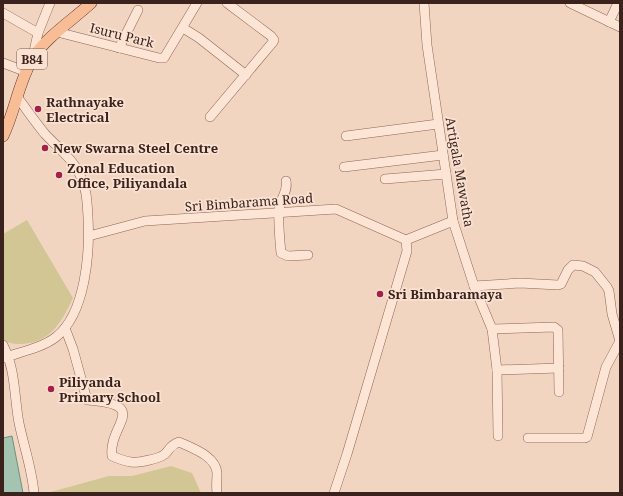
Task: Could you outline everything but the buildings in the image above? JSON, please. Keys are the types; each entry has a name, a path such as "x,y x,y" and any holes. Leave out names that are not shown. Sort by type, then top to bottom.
{"main road":[{"name":"B84","path":"3,136 10,122 33,58 42,46 91,3"}],"street":[{"path":"33,58 38,33 50,3"},
{"name":"Isuru Park","path":"57,32 164,58 197,3"},
{"path":"210,117 272,45 274,40 271,36 226,3"},
{"name":"Artigala Mawatha","path":"424,3 427,45 453,221 474,286 492,329 497,370 498,436"},
{"path":"570,3 620,27"},
{"path":"609,22 618,3"},
{"path":"119,48 138,10"},
{"path":"3,13 38,33"},
{"path":"183,28 199,38 246,75"},
{"path":"3,63 27,72"},
{"path":"6,357 46,343 65,328 79,301 86,270 89,236 86,192 80,175 75,166 44,132 18,98"},
{"path":"346,136 438,124"},
{"path":"344,167 443,155"},
{"path":"385,179 446,174"},
{"path":"286,181 286,192 279,206 281,253 288,256 308,255"},
{"name":"Sri Bimbarama Road","path":"89,236 145,221 336,209 406,240"},
{"path":"334,493 348,454 407,251 406,240 453,221"},
{"path":"474,286 520,283 558,285 563,282 568,270 573,265 583,266 595,272 609,291 612,314 620,341 606,367 587,436 585,438 528,438"},
{"path":"65,328 73,349 87,400 116,404 122,409 123,416 111,448 112,456 133,462 159,457 165,453 172,444 179,442 206,455 213,462 217,472 217,493"},
{"path":"492,329 556,328 558,330 559,392"},
{"path":"3,345 13,374 19,422 34,493"},
{"path":"497,370 559,368"}],"shaded area":[{"path":"27,220 73,298 59,324 47,336 30,343 17,344 3,341 3,234"},
{"path":"12,436 23,493 3,493 3,438"},
{"path":"171,466 192,473 201,493 47,493 109,476 132,476"}],"place":[{"name":"Rathnayake Electrical","path":"38,109"},
{"name":"New Swarna Steel Centre","path":"45,148"},
{"name":"Zonal Education Office, Piliyandala","path":"59,175"},
{"name":"Sri Bimbaramaya","path":"380,294"},
{"name":"Piliyanda Primary School","path":"51,389"}]}
